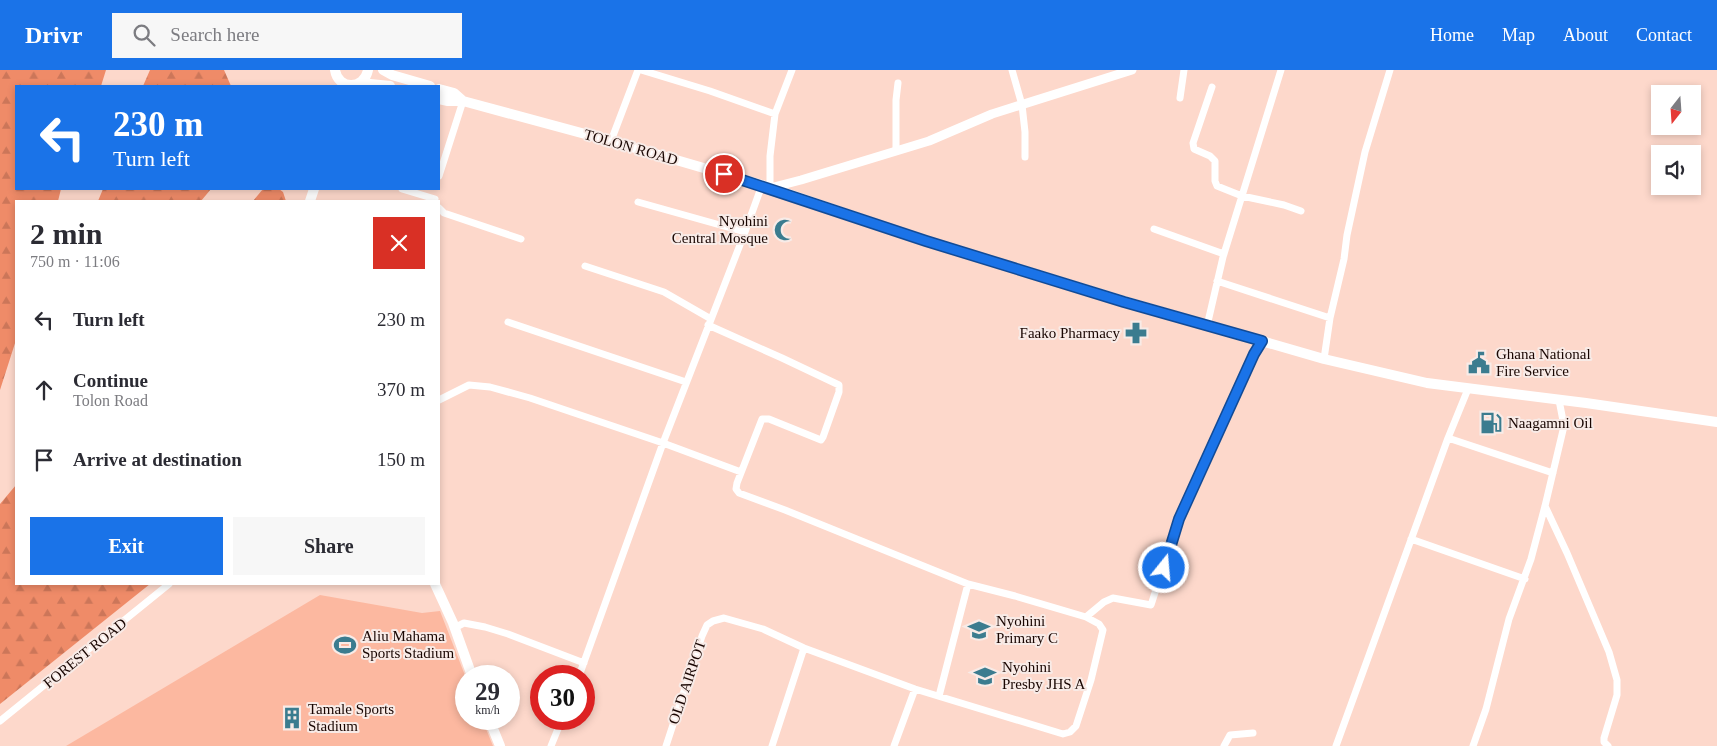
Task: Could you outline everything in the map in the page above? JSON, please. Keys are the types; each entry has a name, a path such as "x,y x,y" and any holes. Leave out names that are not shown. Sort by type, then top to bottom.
{"main road":[{"path":"335,75 345,84 356,85 366,76 368,70"},
{"path":"383,70 392,75 427,85"},
{"path":"440,89 454,93 463,101"},
{"path":"440,99 463,101"},
{"name":"TOLON ROAD","path":"463,101 611,141 766,187 883,227 1207,326 1324,359 1397,377 1468,389 1717,422"},
{"path":"435,585 468,665"},
{"path":"494,730 500,746"}],"street":[{"path":"611,141 640,70 710,91 775,114"},
{"path":"454,628 464,623 485,627 584,663 662,443 745,232 766,187 775,114 792,70"},
{"path":"1012,70 1022,105 1025,157"},
{"path":"766,187 801,180 929,141 992,114 1132,70"},
{"path":"1180,98 1184,70"},
{"path":"1207,326 1224,254 1281,70"},
{"path":"1324,359 1330,318 1344,259 1347,235 1365,152 1390,70"},
{"path":"896,151 898,83"},
{"path":"1212,87 1193,143 1194,149 1210,156 1215,161 1215,181 1217,186 1242,196 1284,205 1301,212"},
{"path":"440,173 463,101"},
{"path":"405,190 436,200 434,190"},
{"path":"638,202 745,232"},
{"path":"440,209 444,213 521,239"},
{"path":"1154,229 1224,254"},
{"path":"585,266 664,292 710,322 833,381 839,386 839,392 821,440 769,419 762,419 741,472 736,489 739,494 785,510 968,584 1086,617 1098,624 1103,630 1091,680 1076,726 1070,732 1063,734 915,689 804,648 772,746"},
{"path":"1217,280 1330,318"},
{"path":"508,322 686,382"},
{"path":"1086,617 1104,602 1113,598 1151,605 1179,519 1254,354 1262,341"},
{"path":"440,399 461,388 477,384 530,398 741,472"},
{"path":"1336,746 1448,438 1468,389"},
{"path":"1473,746 1486,709 1503,640 1524,579 1553,474 1564,426 1559,400"},
{"path":"1448,438 1553,474"},
{"path":"1545,506 1609,652 1616,680 1617,695 1604,738 1604,742 1608,746"},
{"path":"1411,539 1524,579"},
{"path":"939,696 968,584"},
{"name":"FOREST ROAD","path":"0,720 168,585"},
{"name":"OLD AIRPOT","path":"666,746 707,625 724,618 763,628 804,648"},
{"path":"894,746 915,689"},
{"path":"551,746 558,730"},
{"path":"1224,746 1230,735 1253,733"}],"shaded area":[{"name":"Aliu Mahama Sports Stadium","path":"320,595 422,613 440,611 461,665 455,665 455,730 486,730 493,746 66,746"}],"green space":[{"path":"0,70 106,70 101,85 15,85 15,190 61,190 58,200 15,200 15,343 0,390"},
{"path":"150,70 224,70 231,85 143,85"},
{"path":"103,190 210,190 202,200 98,200"},
{"path":"262,190 280,190 286,200 254,200"},
{"path":"15,486 15,585 149,585 0,704 0,504"}],"place":[{"name":"Nyohini Central Mosque","path":"785,230"},
{"name":"Faako Pharmacy","path":"1136,333"},
{"name":"Ghana National Fire Service","path":"1479,363"},
{"name":"Naagamni Oil","path":"1491,423"},
{"name":"Nyohini Primary C","path":"979,630"},
{"name":"Aliu Mahama Sports Stadium","path":"345,645"},
{"name":"Nyohini Presby JHS A","path":"985,676"},
{"name":"Tamale Sports Stadium","path":"292,718"}],"route":[{"path":"724,174 926,241 1124,302 1262,341 1254,354 1179,519 1164,568"}]}
